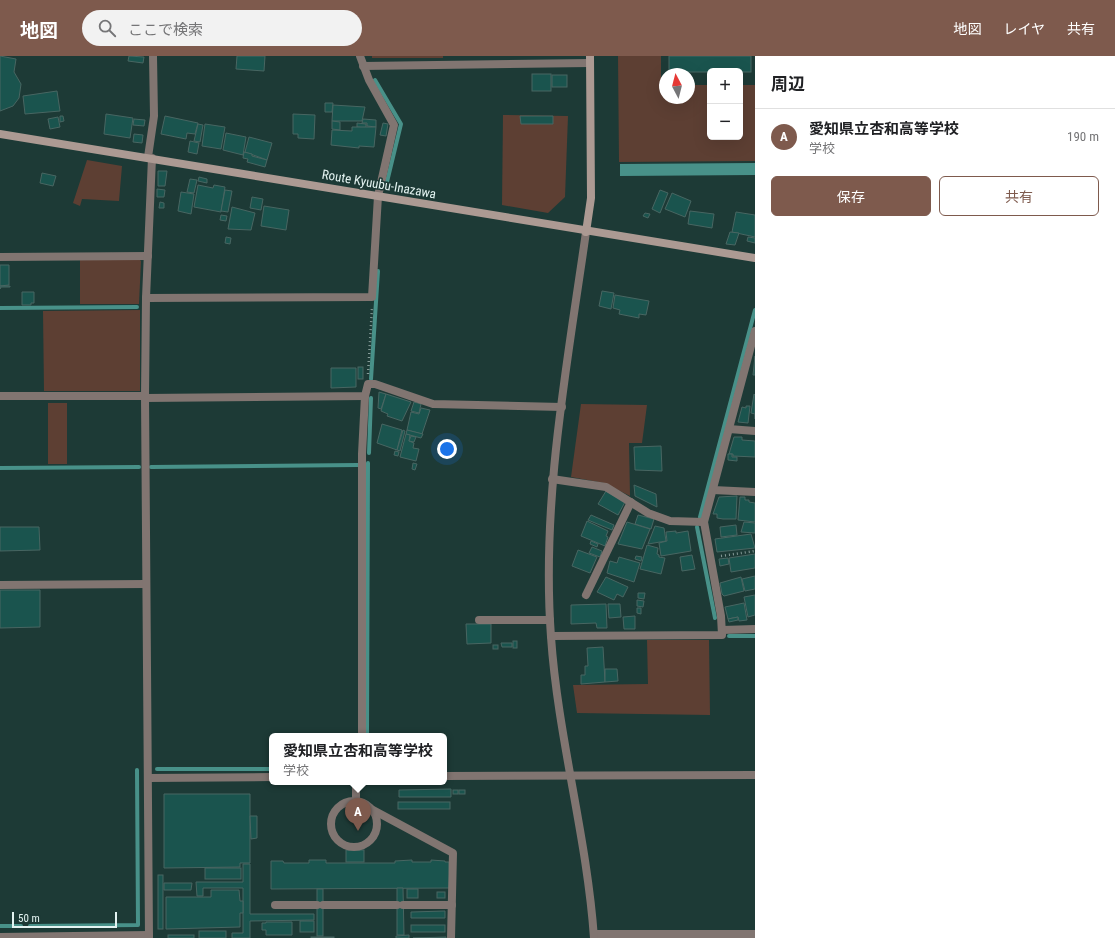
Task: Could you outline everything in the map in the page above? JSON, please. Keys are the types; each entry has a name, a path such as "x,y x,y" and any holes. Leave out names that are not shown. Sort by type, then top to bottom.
{"main road":[{"path":"586,232 591,198 590,59"},
{"name":"Route Kyuubu-Inazawa","path":"0,134 586,232 755,258"}],"street":[{"path":"0,937 149,937 145,397 150,158 154,116 153,56"},
{"path":"146,298 372,297 378,196 394,125 363,66 360,56"},
{"path":"363,66 590,59"},
{"path":"586,232 552,479 549,546 550,620 556,696 582,845 594,936 755,934"},
{"path":"0,257 148,256"},
{"path":"551,636 722,635 711,557 704,522 729,429 753,349 755,331"},
{"path":"362,733 362,454 365,396 368,384 375,384 433,404 562,407"},
{"path":"0,396 365,396"},
{"path":"729,429 755,431"},
{"path":"552,479 606,487 648,513 670,521 704,522"},
{"path":"713,490 755,492"},
{"path":"586,595 631,502"},
{"path":"0,585 146,584"},
{"path":"479,620 550,620"},
{"path":"722,630 755,629"},
{"path":"447,776 755,774"},
{"path":"148,778 269,777"},
{"path":"356,785 356,800"},
{"path":"373,810 377,822 377,829 370,840 358,847 352,847 340,843 332,832 331,819 333,812 342,803 356,800 368,805 373,810 453,853 451,938"},
{"path":"275,905 452,905"}],"path":[{"path":"368,384 372,297"},
{"path":"711,557 755,552"}],"shaded area":[{"path":"372,56 443,56 443,58 372,58"},
{"path":"618,56 661,56 661,68 659,68 659,104 695,104 695,85 707,85 707,140 743,140 743,85 755,85 755,161 619,162"},
{"path":"503,115 568,116 565,197 548,213 502,205"},
{"path":"87,160 122,166 119,201 82,199 80,206 73,203"},
{"path":"80,259 139,259 141,261 139,304 80,304"},
{"path":"140,310 140,391 44,391 43,311"},
{"path":"48,403 67,403 67,464 48,464"},
{"path":"581,404 647,405 642,443 629,443 630,496 604,483 571,477"},
{"path":"647,640 709,640 710,715 577,713 573,685 648,684"}],"water":[{"path":"755,163 755,175 620,176 620,164"}],"building":[{"path":"0,56 16,59 14,72 21,84 19,98 13,106 0,111"},
{"path":"129,56 144,57 143,63 128,61"},
{"path":"237,56 265,56 264,71 236,69"},
{"path":"669,56 751,56 751,72 743,72 743,68 707,68 707,72 695,72 695,68 669,68"},
{"path":"532,74 551,74 551,91 532,91"},
{"path":"552,75 567,75 567,87 552,87"},
{"path":"57,91 60,111 25,114 23,96"},
{"path":"325,103 333,103 332,112 325,112"},
{"path":"333,105 365,107 362,121 332,121"},
{"path":"106,114 133,118 130,138 104,134"},
{"path":"293,114 315,115 314,139 298,138 298,134 293,134"},
{"path":"60,116 63,116 64,121 60,122"},
{"path":"165,116 198,123 195,134 187,133 186,139 161,134"},
{"path":"520,116 553,116 553,124 521,124"},
{"path":"58,117 60,127 50,129 48,119"},
{"path":"134,119 145,120 144,126 133,125"},
{"path":"363,119 376,120 376,127 367,126 367,123 362,123"},
{"path":"332,121 340,122 340,130 332,129"},
{"path":"357,123 366,124 366,128 357,127"},
{"path":"383,123 388,124 386,136 380,135"},
{"path":"198,124 203,125 200,142 194,141"},
{"path":"205,124 225,127 221,149 202,146"},
{"path":"352,127 376,127 374,147 359,146 359,148 331,145 332,130 352,131"},
{"path":"226,133 246,137 243,155 223,150"},
{"path":"134,134 143,135 142,143 133,142"},
{"path":"249,137 272,143 267,160 245,152"},
{"path":"190,141 199,143 197,154 188,152"},
{"path":"244,152 267,160 265,167 247,162 248,159 243,158"},
{"path":"158,171 167,171 165,186 158,186"},
{"path":"42,173 56,176 53,186 40,183"},
{"path":"199,177 207,179 207,183 198,181"},
{"path":"190,179 197,180 194,193 187,192"},
{"path":"198,185 213,188 214,185 225,187 221,212 194,207"},
{"path":"157,189 165,190 164,197 157,197"},
{"path":"225,190 232,191 228,212 221,211"},
{"path":"660,190 668,193 660,213 652,209"},
{"path":"181,192 194,194 191,214 178,211"},
{"path":"672,193 691,201 685,217 665,209"},
{"path":"252,197 263,199 261,210 250,208"},
{"path":"160,202 164,203 164,208 159,208"},
{"path":"264,206 289,210 286,230 261,226"},
{"path":"232,207 255,213 251,230 228,229"},
{"path":"690,211 714,214 712,228 688,224"},
{"path":"736,212 755,215 755,237 732,232"},
{"path":"645,213 650,214 648,218 643,216"},
{"path":"221,215 227,216 226,221 220,220"},
{"path":"730,232 739,233 735,245 726,244"},
{"path":"226,237 231,238 230,244 225,243"},
{"path":"748,237 755,238 755,243 747,241"},
{"path":"0,265 9,265 9,285 0,286"},
{"path":"0,286 10,287 1,287 0,289"},
{"path":"602,291 614,293 611,309 599,306"},
{"path":"22,292 34,292 34,303 31,303 31,305 22,305"},
{"path":"615,295 649,301 646,315 639,314 639,318 619,314 620,310 613,308"},
{"path":"755,356 755,375 753,375"},
{"path":"358,367 363,367 363,379 358,379"},
{"path":"331,368 356,368 356,387 331,388"},
{"path":"379,392 386,394 381,409 378,408"},
{"path":"386,394 411,402 402,421 387,416 388,414 381,411"},
{"path":"754,394 755,395 755,414 751,413"},
{"path":"414,402 421,404 419,413 411,411"},
{"path":"746,406 750,406 748,423 738,422 742,407 746,408"},
{"path":"421,408 430,410 422,434 407,430 411,412 419,414"},
{"path":"382,424 402,430 397,450 377,443"},
{"path":"403,430 405,431 400,451 397,450"},
{"path":"407,430 423,434 421,438 406,434"},
{"path":"406,434 410,435 409,441 414,443 413,448 419,449 416,461 400,457"},
{"path":"411,436 416,437 414,442 409,441"},
{"path":"734,437 742,437 742,440 755,441 755,457 733,456 733,454 729,454"},
{"path":"661,446 662,471 635,470 634,447"},
{"path":"395,451 399,452 398,456 394,455"},
{"path":"728,454 732,454 732,457 737,457 737,461 728,460"},
{"path":"413,463 417,464 415,470 412,469"},
{"path":"634,485 656,494 657,507 635,496"},
{"path":"606,491 625,502 618,515 598,504"},
{"path":"737,496 736,519 717,518 717,514 713,514 719,497"},
{"path":"740,497 745,497 745,500 755,503 755,522 738,520"},
{"path":"591,515 614,525 612,530 588,520"},
{"path":"638,515 654,519 651,529 635,524"},
{"path":"587,521 608,531 605,546 581,536"},
{"path":"627,522 650,529 642,549 618,544"},
{"path":"744,522 755,523 755,533 741,532"},
{"path":"736,525 737,535 721,537 720,527"},
{"path":"655,526 664,528 666,541 648,544"},
{"path":"0,527 39,527 40,550 0,551"},
{"path":"676,531 676,533 688,531 691,551 661,556 659,543 667,541 666,532"},
{"path":"751,534 755,548 717,552 715,539"},
{"path":"591,541 598,544 597,547 590,544"},
{"path":"647,545 658,548 657,554 659,557 665,558 661,574 640,569"},
{"path":"592,547 602,551 600,557 589,553"},
{"path":"578,550 597,557 590,573 572,566"},
{"path":"755,554 755,568 731,572 729,558"},
{"path":"692,555 695,569 682,571 680,557"},
{"path":"636,556 642,557 641,561 635,559"},
{"path":"619,557 640,563 634,582 607,573 610,561 617,563"},
{"path":"728,558 729,564 720,566 719,559"},
{"path":"755,576 755,589 745,591 742,579"},
{"path":"606,577 628,587 623,597 617,594 614,600 597,592"},
{"path":"741,577 744,591 724,596 722,594 720,583"},
{"path":"0,590 40,590 40,627 0,628"},
{"path":"638,593 645,593 644,599 638,598"},
{"path":"755,595 755,615 748,617 744,597"},
{"path":"637,600 644,601 643,607 637,606"},
{"path":"744,603 747,620 739,621 738,617 728,619 725,607"},
{"path":"606,604 607,628 597,628 596,623 571,624 571,605"},
{"path":"608,604 620,604 621,617 609,618"},
{"path":"637,608 641,608 641,614 637,613"},
{"path":"635,616 635,629 624,629 623,617"},
{"path":"738,617 738,620 729,622 728,619"},
{"path":"466,624 491,624 491,643 467,644"},
{"path":"513,641 517,641 517,648 513,648"},
{"path":"501,643 512,643 512,647 502,647"},
{"path":"493,645 498,645 498,649 493,649"},
{"path":"603,647 605,682 581,684 581,675 585,675 585,666 588,666 587,648"},
{"path":"605,669 617,669 618,681 605,682"},
{"path":"451,789 451,797 399,797 399,790"},
{"path":"453,790 458,790 458,794 453,794"},
{"path":"459,790 465,790 465,794 459,794"},
{"path":"164,794 250,794 250,863 240,863 240,867 164,868"},
{"path":"398,802 450,802 450,809 398,809"},
{"path":"250,816 257,816 257,838 251,839"},
{"path":"346,850 364,850 364,862 346,862"},
{"path":"309,860 326,860 326,863 395,863 395,861 412,860 412,862 431,862 431,860 445,861 449,862 450,888 271,889 271,861 283,861 284,863 309,863"},
{"path":"243,864 250,864 250,914 314,914 314,920 250,921 250,938 232,938 232,933 243,933 243,888 203,888 203,896 197,896 196,882 243,882"},
{"path":"205,868 241,868 241,879 205,879"},
{"path":"158,875 163,875 163,929 158,929"},
{"path":"164,883 192,883 191,890 164,890"},
{"path":"397,888 403,888 404,935 397,935"},
{"path":"317,889 323,889 323,936 317,936"},
{"path":"407,889 418,889 418,898 407,898"},
{"path":"211,890 239,890 240,901 243,901 243,913 240,913 240,927 166,929 166,897 211,897"},
{"path":"437,892 445,892 445,898 437,898"},
{"path":"445,911 445,918 411,918 411,912"},
{"path":"300,921 314,921 314,932 300,932"},
{"path":"292,922 292,935 266,935 266,930 262,930 262,923"},
{"path":"411,925 445,925 445,932 411,932"},
{"path":"199,931 226,931 226,938 199,938"},
{"path":"168,935 194,935 194,938 168,938"},
{"path":"409,935 409,938 396,938 396,936"},
{"path":"334,937 334,938 311,938"},
{"path":"446,937 446,938 413,938"}],"waterway":[{"path":"375,80 401,124 386,186"},
{"path":"371,379 378,271"},
{"path":"0,308 137,307"},
{"path":"700,517 755,310"},
{"path":"369,453 371,398"},
{"path":"367,733 368,463"},
{"path":"151,467 358,465"},
{"path":"0,468 139,467"},
{"path":"697,527 715,618"},
{"path":"729,636 755,636"},
{"path":"157,769 269,769"},
{"path":"30,926 138,925 137,770"},
{"path":"0,926 21,926"}],"place":[{"name":"愛知県立杏和高等学校","path":"358,831"}]}
